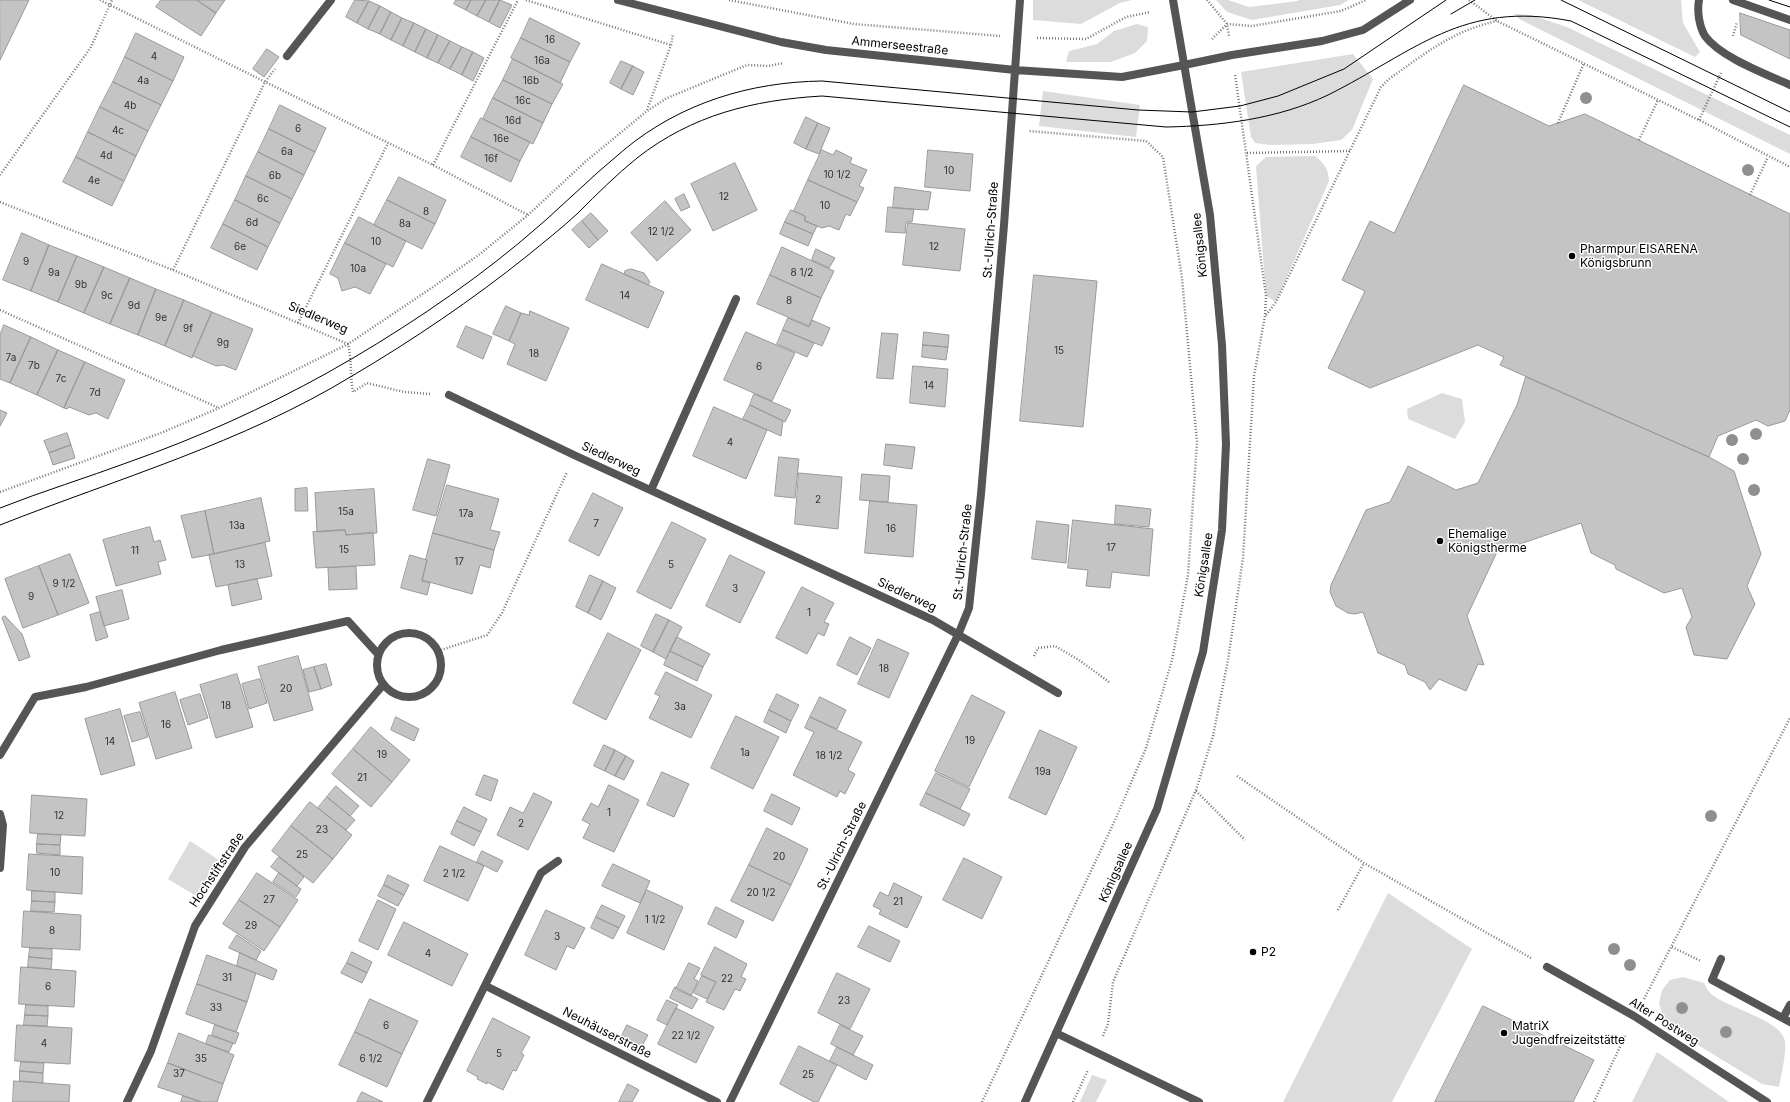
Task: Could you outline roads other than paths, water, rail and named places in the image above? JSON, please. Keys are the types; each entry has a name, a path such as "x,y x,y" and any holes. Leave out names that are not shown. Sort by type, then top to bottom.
{"street":[{"path":"287,56 331,0"},
{"name":"Ammerseestraße","path":"618,0 676,16 811,48 1015,70 1122,77 1232,55 1322,41 1363,30 1410,0"},
{"name":"St.-Ulrich-Straße","path":"730,1102 958,635 969,608 981,494 1020,0"},
{"name":"Königsallee","path":"1025,1102 1157,809 1203,652 1222,530 1226,444 1222,345 1210,215 1173,0"},
{"path":"1699,0 1698,6 1700,23 1705,35 1717,47 1729,55 1790,85"},
{"path":"1733,0 1790,20"},
{"name":"Siedlerweg","path":"651,490 736,299"},
{"name":"Siedlerweg","path":"449,395 574,455 933,620 1058,693"},
{"path":"0,755 35,697 86,687 221,650 348,621 378,654"},
{"path":"407,633 423,636 431,642 438,651 441,661 441,672 430,690 420,695 405,697 390,692 383,684 378,675 376,665 378,654 383,645 391,638 407,633"},
{"name":"Hochstiftstraße","path":"127,1102 152,1050 195,926 246,847 383,684"},
{"path":"0,814 3,824 0,868"},
{"path":"427,1102 541,873 558,861"},
{"path":"1721,959 1712,980 1787,1020 1790,1005"},
{"name":"Alter Postweg","path":"1547,967 1634,1016 1767,1102"},
{"name":"Neuhäuserstraße","path":"486,986 717,1102"},
{"path":"1056,1033 1199,1102"}],"tram line":[{"path":"0,508 113,468 205,433 255,410 327,373 377,344 426,312 497,261 533,232 611,160 647,133 669,119 718,98 769,86 795,82 822,81 1138,110 1192,112 1240,106 1278,96 1344,69 1446,0"},
{"path":"1451,14 1475,0"},
{"path":"1561,0 1790,112"},
{"path":"1769,0 1790,7"},
{"path":"0,525 224,440 310,400 397,348 442,319 485,288 559,230 622,171 658,143 679,131 702,121 724,112 748,106 772,101 822,96 1166,127 1228,123 1269,115 1309,103 1328,95 1415,47 1442,34 1469,24 1499,18 1533,16 1571,21 1790,127"}],"place":[{"name":"Pharmpur EISARENA Königsbrunn","path":"1572,256"},
{"name":"Ehemalige Königstherme","path":"1440,541"},
{"name":"P2","path":"1253,952"},
{"name":"MatriX Jugendfreizeitstätte","path":"1504,1033"}]}
